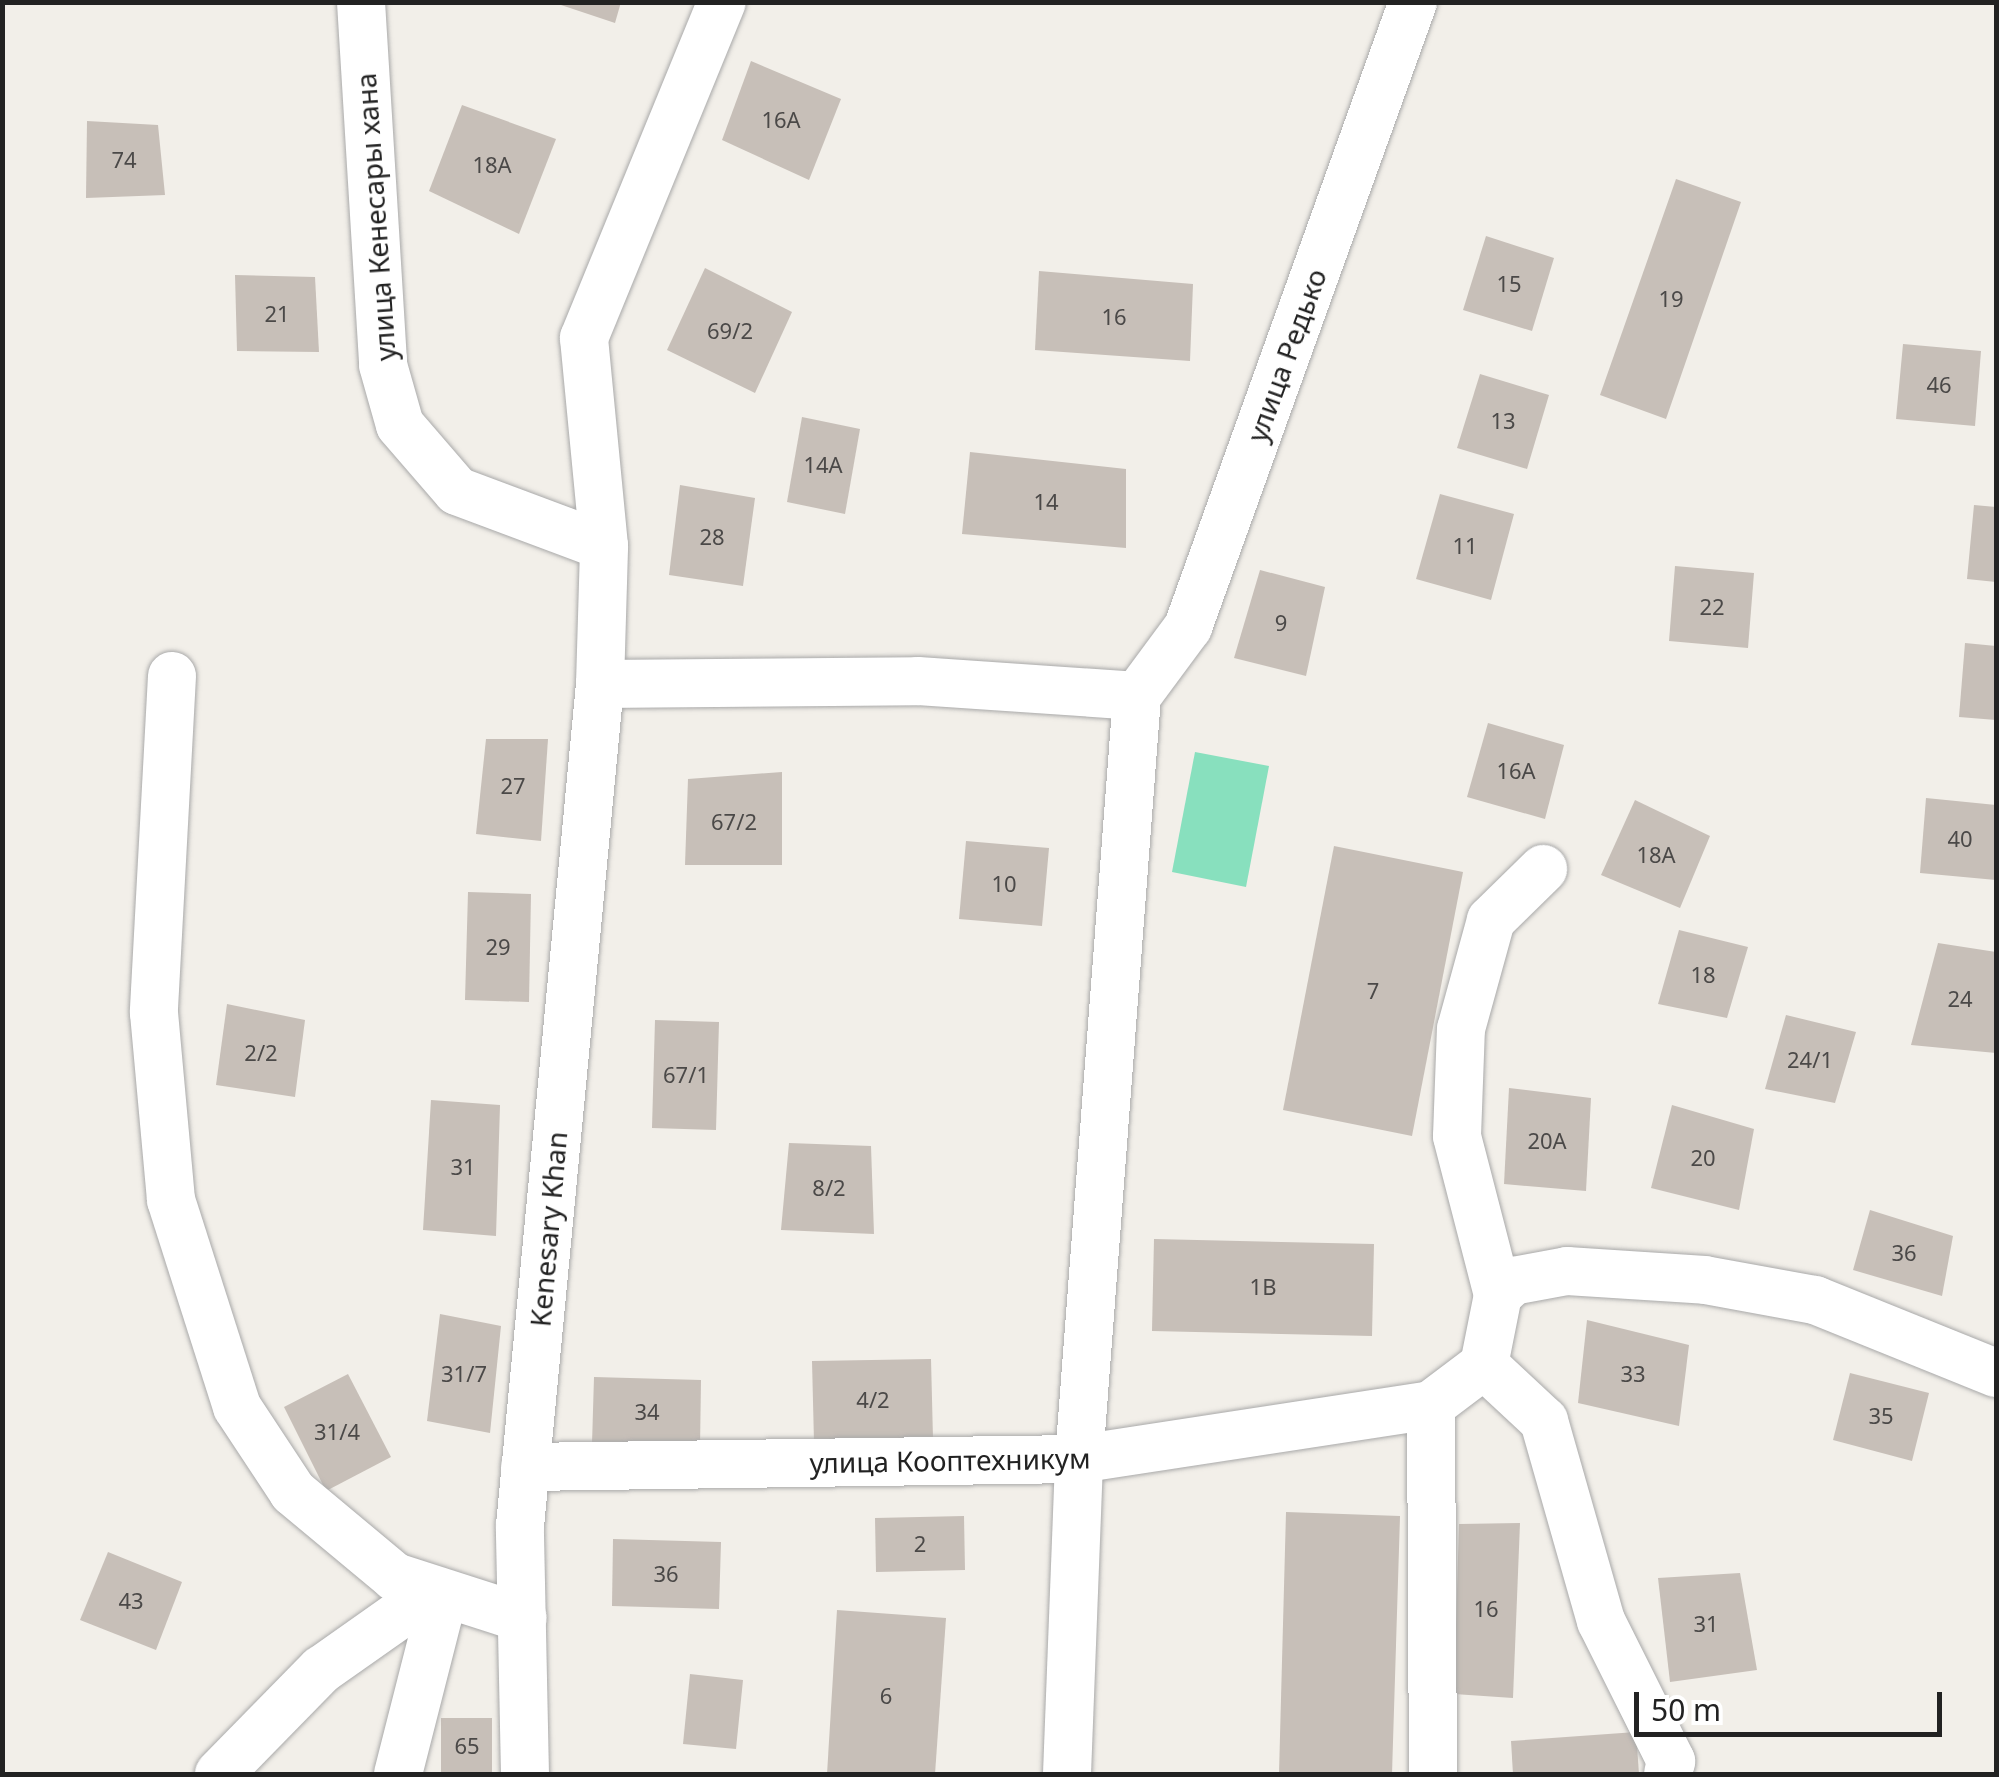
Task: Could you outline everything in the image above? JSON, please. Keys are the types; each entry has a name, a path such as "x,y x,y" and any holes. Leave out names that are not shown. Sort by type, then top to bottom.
{"street":[{"name":"улица Кенесары хана","path":"361,2 383,365 400,425 458,491 604,546"},
{"name":"Kenesary Khan","path":"526,1774 525,1468 600,684 604,546 584,338 722,2"},
{"name":"улица Редько","path":"1137,696 1188,627 1413,2"},
{"path":"172,676 154,1014 171,1200 237,1408 294,1492 395,1578 523,1618"},
{"path":"600,684 918,681 1137,696 1078,1460 1068,1774"},
{"path":"1434,1774 1430,1405 1484,1365 1498,1295 1457,1136 1461,1028 1491,920 1543,869"},
{"path":"1498,1295 1512,1281 1567,1271 1705,1280 1815,1300 1995,1365"},
{"path":"1484,1365 1544,1421 1601,1621 1671,1762 1668,1774"},
{"name":"улица Кооптехникум","path":"525,1468 1078,1460 1430,1405"},
{"path":"218,1774 321,1670 438,1592"},
{"path":"398,1774 438,1592"}],"green space":[{"path":"1195,752 1269,766 1246,887 1172,872"}],"building":[{"path":"552,2 621,2 615,23"},
{"path":"751,61 841,99 809,180 722,140"},
{"path":"462,105 556,139 519,234 429,191"},
{"path":"87,121 158,125 165,195 86,198"},
{"path":"1676,179 1741,202 1666,419 1600,395"},
{"path":"1486,236 1554,258 1532,331 1463,310"},
{"path":"705,268 792,312 755,393 667,350"},
{"path":"1039,271 1193,284 1190,361 1035,350"},
{"path":"235,275 315,277 319,352 237,351"},
{"path":"1903,344 1981,351 1975,426 1896,419"},
{"path":"1480,374 1549,395 1527,469 1457,448"},
{"path":"802,417 860,429 845,514 787,502"},
{"path":"970,452 1126,469 1126,548 962,534"},
{"path":"680,485 755,498 743,586 669,575"},
{"path":"1440,494 1514,514 1491,600 1416,579"},
{"path":"1974,505 1996,507 1996,582 1967,579"},
{"path":"1675,566 1754,573 1748,648 1669,641"},
{"path":"1260,570 1325,587 1306,676 1234,658"},
{"path":"1965,643 1996,646 1996,720 1959,717"},
{"path":"1488,723 1564,745 1545,819 1467,797"},
{"path":"486,739 548,739 541,841 476,834"},
{"path":"782,772 782,865 685,865 688,779"},
{"path":"1926,798 1996,805 1996,880 1920,873"},
{"path":"1635,800 1710,836 1680,908 1601,875"},
{"path":"966,841 1049,848 1042,926 959,919"},
{"path":"1334,846 1463,872 1412,1136 1283,1110"},
{"path":"468,892 531,894 529,1002 465,1000"},
{"path":"1679,930 1748,947 1727,1018 1658,1004"},
{"path":"1938,943 1996,952 1996,1053 1911,1045"},
{"path":"227,1004 305,1020 295,1097 216,1085"},
{"path":"1786,1015 1856,1032 1835,1103 1765,1089"},
{"path":"655,1020 719,1022 716,1130 652,1128"},
{"path":"1509,1088 1591,1098 1586,1191 1504,1184"},
{"path":"431,1100 500,1105 496,1236 423,1230"},
{"path":"1672,1105 1754,1129 1739,1210 1651,1188"},
{"path":"789,1143 871,1146 874,1234 781,1230"},
{"path":"1870,1210 1953,1236 1942,1296 1853,1270"},
{"path":"1154,1239 1374,1244 1372,1336 1152,1331"},
{"path":"440,1314 501,1326 490,1433 427,1421"},
{"path":"1587,1320 1689,1345 1679,1426 1578,1403"},
{"path":"931,1359 933,1439 814,1442 812,1361"},
{"path":"1850,1373 1929,1393 1912,1461 1833,1440"},
{"path":"348,1374 391,1457 326,1491 284,1407"},
{"path":"594,1377 701,1380 700,1447 592,1444"},
{"path":"1286,1512 1400,1516 1392,1774 1279,1774"},
{"path":"964,1516 965,1570 876,1572 875,1518"},
{"path":"1520,1523 1513,1698 1454,1694 1459,1524"},
{"path":"613,1539 721,1542 719,1609 612,1606"},
{"path":"108,1552 182,1582 156,1650 80,1620"},
{"path":"1740,1573 1757,1670 1670,1682 1658,1578"},
{"path":"837,1610 946,1618 935,1774 827,1774"},
{"path":"690,1674 743,1680 736,1749 683,1744"},
{"path":"441,1718 492,1718 492,1774 441,1774"},
{"path":"1636,1732 1639,1774 1513,1774 1511,1741"}]}
